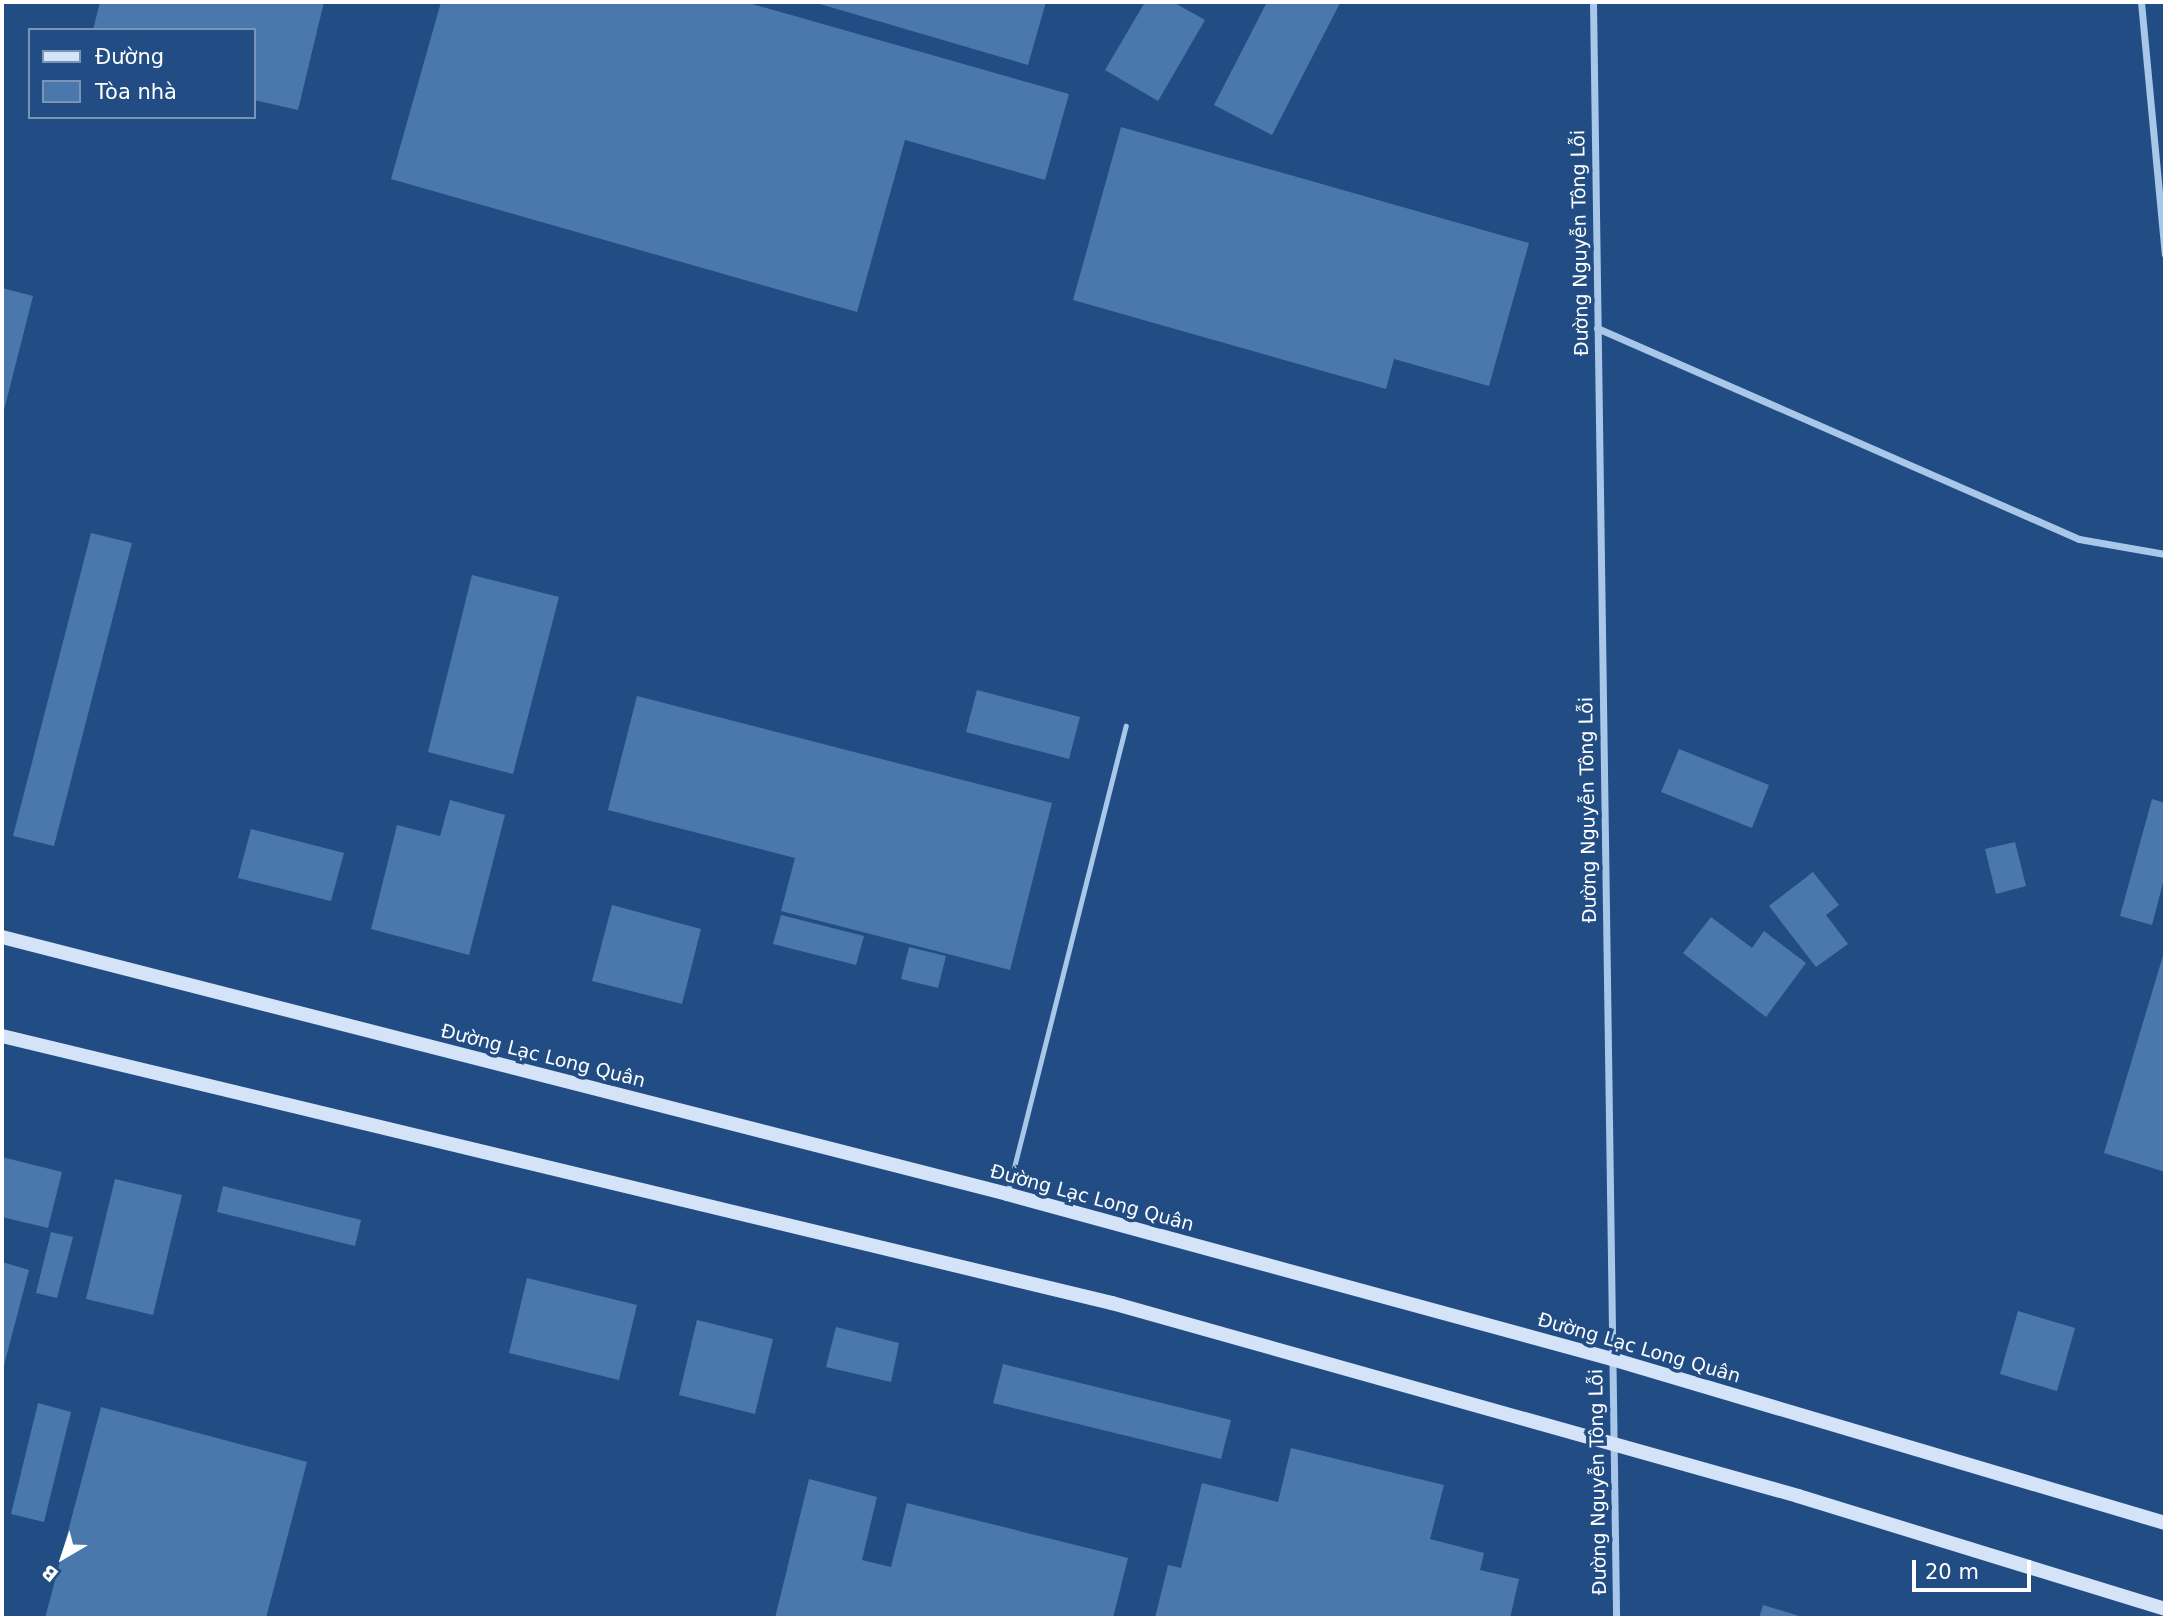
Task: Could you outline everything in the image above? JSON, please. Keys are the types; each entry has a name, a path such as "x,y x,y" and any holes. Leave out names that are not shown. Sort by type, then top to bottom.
{"main road":[{"name":"Đường Lạc Long Quân","path":"2,937 1007,1194 1612,1359 2165,1523"},
{"path":"2,1036 1112,1303 1613,1444 2165,1609"}],"street":[{"name":"Đường Nguyễn Tông Lỗi","path":"1593,2 1616,1618"},
{"path":"2141,2 2165,254"},
{"path":"1597,328 2078,539 2165,554"}],"lane":[{"path":"1007,1194 1126,726"}],"building":[{"path":"100,2 324,2 298,110 256,100 256,28 94,28"},
{"path":"441,2 745,2 1069,94 1045,180 905,140 857,312 391,179"},
{"path":"813,2 1046,2 1028,65"},
{"path":"1145,2 1173,2 1205,20 1158,101 1105,70"},
{"path":"1267,2 1340,3 1272,135 1214,105"},
{"path":"1121,127 1529,243 1489,386 1394,359 1386,389 1073,300"},
{"path":"2,288 33,296 3,414 2,414"},
{"path":"91,533 132,543 54,846 13,836"},
{"path":"472,575 559,597 513,774 428,752"},
{"path":"977,690 1080,717 1069,759 966,732"},
{"path":"637,696 1052,803 1010,970 781,911 795,858 608,810"},
{"path":"1679,749 1769,785 1752,828 1661,792"},
{"path":"2152,799 2165,803 2165,875 2152,925 2120,916"},
{"path":"450,800 505,815 469,955 371,929 397,825 440,836"},
{"path":"251,829 344,853 331,901 238,878"},
{"path":"2015,842 2026,886 1996,894 1985,849"},
{"path":"1813,872 1839,905 1826,915 1848,944 1816,967 1769,906"},
{"path":"612,905 701,929 682,1004 592,981"},
{"path":"781,915 864,936 856,965 773,944"},
{"path":"1711,917 1752,948 1764,931 1806,963 1766,1017 1683,953"},
{"path":"909,947 946,956 938,988 901,979"},
{"path":"2165,949 2165,1172 2104,1153"},
{"path":"2,1157 62,1172 48,1228 2,1217"},
{"path":"115,1179 182,1195 153,1315 86,1299"},
{"path":"223,1186 361,1220 355,1246 217,1212"},
{"path":"51,1232 73,1237 57,1298 36,1293"},
{"path":"2,1262 29,1270 3,1369 2,1369"},
{"path":"527,1278 637,1305 619,1380 509,1353"},
{"path":"2018,1311 2075,1328 2057,1391 2000,1374"},
{"path":"697,1320 773,1339 755,1414 679,1395"},
{"path":"836,1327 899,1343 891,1382 826,1367"},
{"path":"1003,1364 1231,1420 1221,1459 993,1403"},
{"path":"38,1403 71,1412 44,1522 11,1514"},
{"path":"101,1407 307,1462 266,1618 45,1618"},
{"path":"1291,1448 1444,1485 1430,1539 1484,1553 1480,1570 1519,1579 1510,1618 1155,1618 1168,1565 1181,1568 1202,1483 1278,1502"},
{"path":"809,1479 877,1497 862,1560 891,1567 907,1503 1128,1558 1113,1618 775,1618"},
{"path":"1763,1605 1806,1618 1759,1618"}]}
